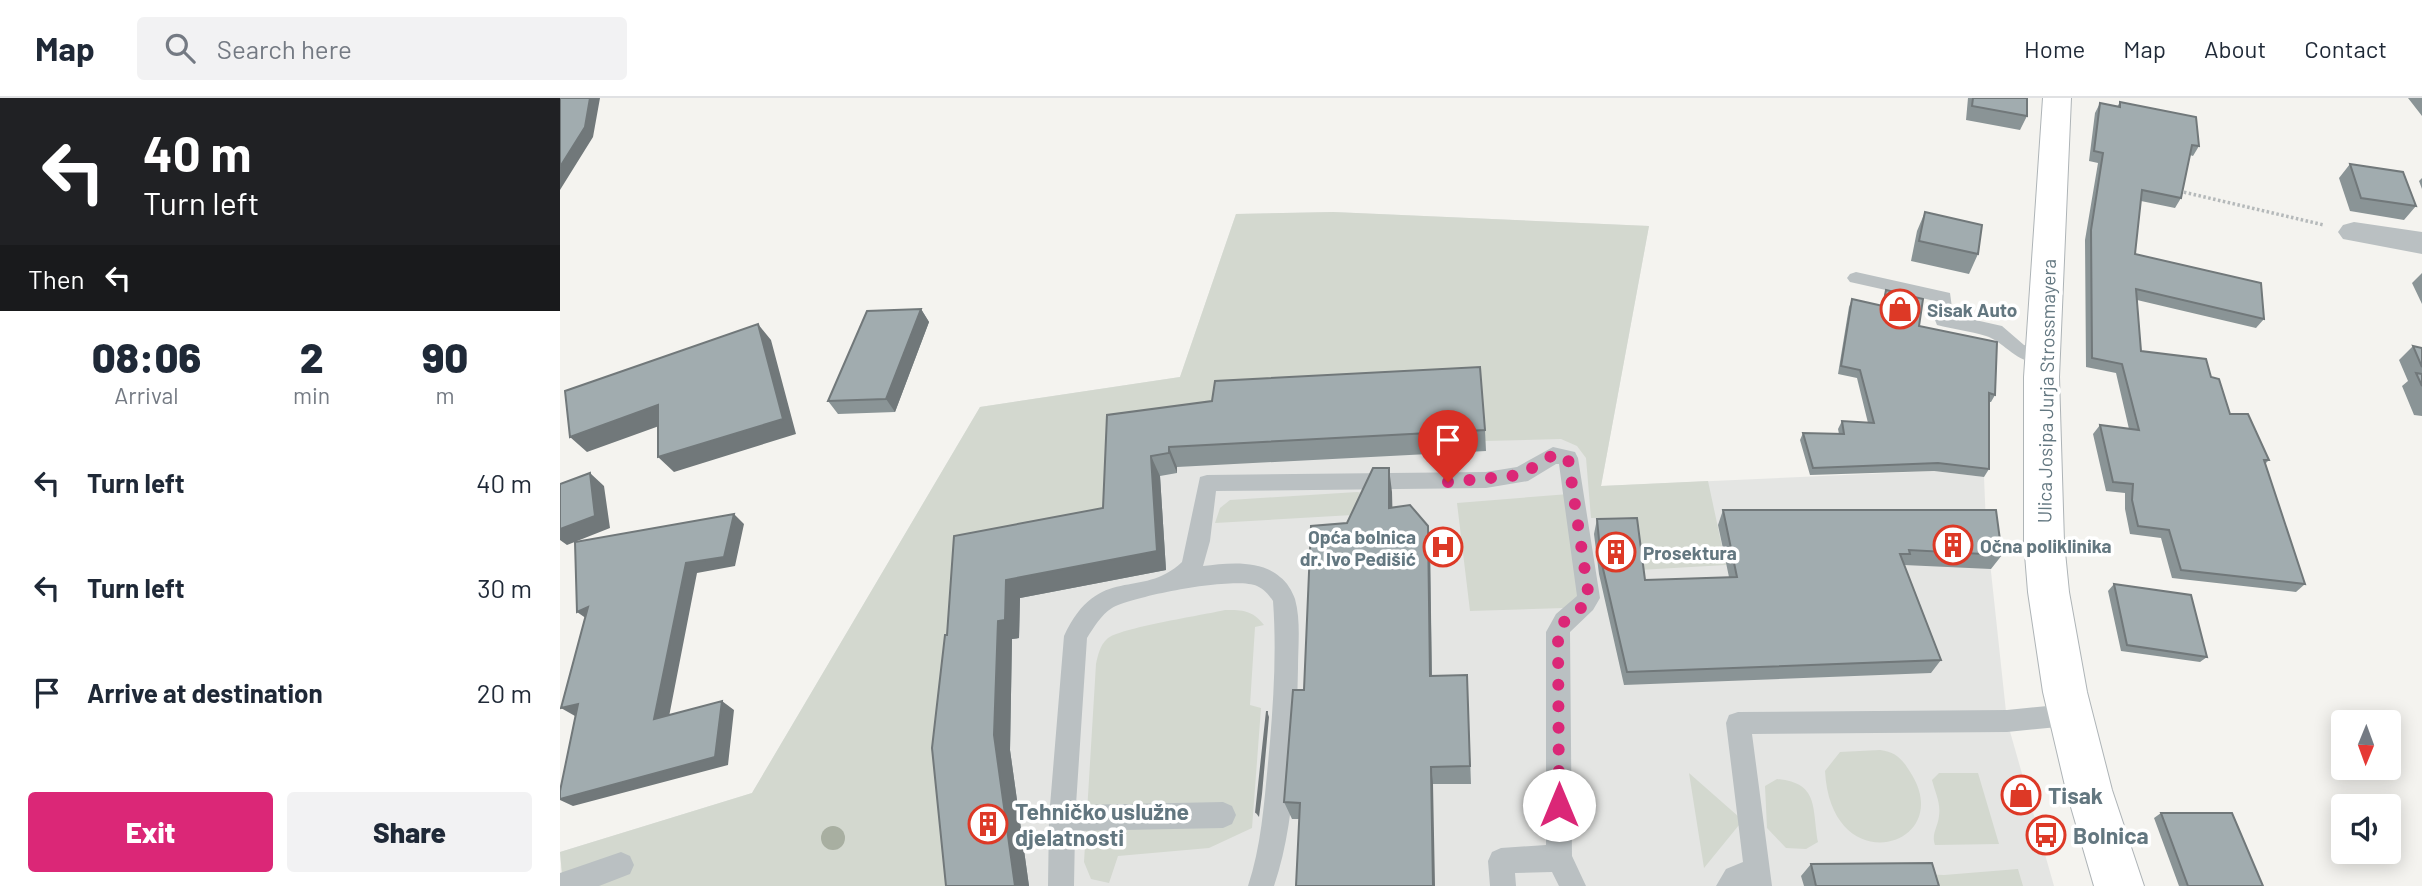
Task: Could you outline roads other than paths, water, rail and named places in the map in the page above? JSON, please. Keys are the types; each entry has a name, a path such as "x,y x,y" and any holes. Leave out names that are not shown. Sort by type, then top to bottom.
{"main road":[{"name":"Ulica Josipa Jurja Strossmayera","path":"2057,98 2043,356 2041,457 2044,532 2068,715 2099,830 2119,886"}],"street":[{"path":"2354,232 2422,243"}],"lane":[{"path":"1856,278 1944,296 1944,320 1995,331 2018,350 2043,356"},
{"path":"1178,579 1190,569 1195,555 1207,483 1486,480 1521,475 1553,455 1568,458 1589,598 1585,605 1564,618 1558,632 1559,858 1573,886"},
{"path":"1061,886 1062,818 1076,636 1087,616 1104,601 1178,579 1225,573 1249,575 1270,581 1283,598 1287,643 1274,841 1261,886"},
{"path":"1729,886 1735,878 1758,879 1738,723 2007,721 2068,715"},
{"path":"1062,818 1223,815"},
{"path":"1503,886 1501,861 1559,858"},
{"path":"562,886 621,865"}],"place":[{"name":"Sisak Auto","path":"1900,309"},
{"name":"Očna poliklinika","path":"1953,545"},
{"name":"Opća bolnica dr. Ivo Pedišić","path":"1443,547"},
{"name":"Prosektura","path":"1616,552"},
{"name":"Tisak","path":"2021,795"},
{"name":"Tehničko uslužne djelatnosti","path":"988,824"},
{"name":"Bolnica","path":"2046,835"}]}
